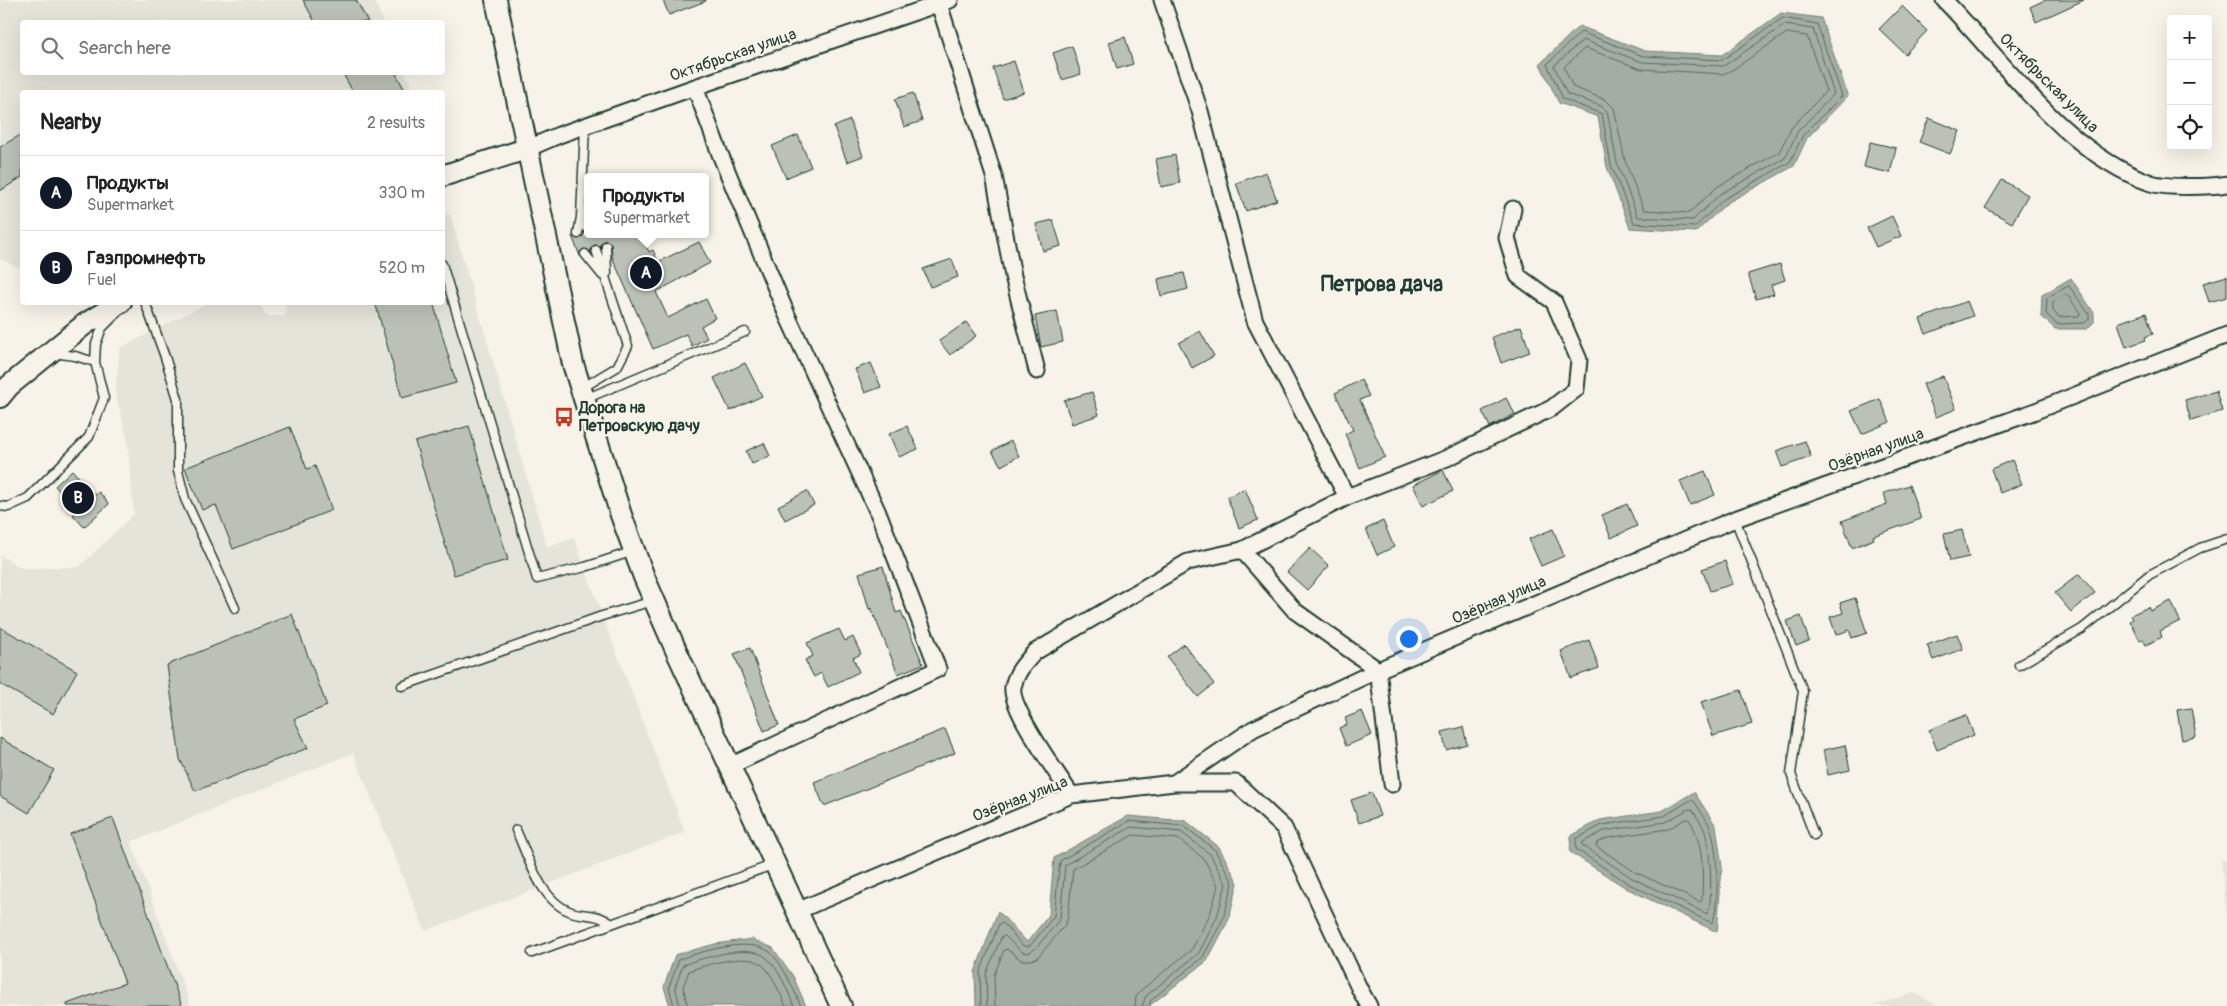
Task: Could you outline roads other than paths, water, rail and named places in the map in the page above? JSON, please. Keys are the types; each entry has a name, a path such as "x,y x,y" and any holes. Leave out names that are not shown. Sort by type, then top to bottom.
{"main road":[{"path":"496,0 582,395 634,551 654,600 774,864 841,1006"},
{"path":"445,175 529,148"},
{"path":"5,388 84,324 116,305"}],"street":[{"path":"1162,0 1200,111 1255,321 1347,497"},
{"name":"Октябрьская улица","path":"1944,0 2052,117 2098,157 2152,184 2210,187 2227,184"},
{"name":"Октябрьская улица","path":"529,148 695,87 945,2"},
{"path":"945,2 994,176 1012,276 1037,371"},
{"path":"695,87 720,154 787,315 880,517 938,669 730,766"},
{"path":"1071,795 1017,709 1012,689 1019,670 1035,652 1188,562 1242,550 1347,497 1447,458 1552,408 1576,389 1579,360 1554,302 1518,276 1507,238 1513,209"},
{"name":"Озёрная улица","path":"797,911 1071,795 1174,783 1253,729 1378,670 1735,519 2033,412 2227,335"},
{"path":"1242,550 1295,611 1378,670 1392,784"},
{"path":"1174,783 1236,783 1284,828 1369,1006"}],"lane":[{"path":"584,173 585,126"},
{"path":"578,234 584,218"},
{"path":"606,246 607,280"},
{"path":"582,395 617,367 628,346 596,250"},
{"path":"585,254 607,280"},
{"path":"445,274 537,579 585,567 634,551"},
{"path":"0,506 8,508 28,498 89,437 104,398 95,362 96,344 102,328 125,305"},
{"path":"146,305 178,399 178,471 185,499 236,608"},
{"path":"582,395 745,332"},
{"path":"48,353 75,356 95,362"},
{"path":"1735,519 1803,691 1791,774 1814,835"},
{"path":"2019,665 2082,629 2149,575 2200,548 2227,539"},
{"path":"402,686 602,616 654,600"},
{"path":"516,830 542,886 559,907 574,913 605,918 611,924"},
{"path":"532,952 774,864"}],"water":[{"path":"1781,13 1821,18 1848,96 1807,138 1794,166 1727,203 1696,232 1630,228 1607,167 1598,117 1559,103 1540,64 1579,26 1645,51 1722,55"},
{"path":"2071,278 2094,313 2094,322 2087,329 2055,329 2041,316 2042,295"},
{"path":"1694,792 1716,826 1722,867 1717,932 1626,888 1570,852 1571,836 1600,820 1662,811"},
{"path":"1128,816 1186,821 1219,847 1238,883 1228,921 1207,961 1149,1006 976,1006 975,972 998,911 1027,942 1049,915 1054,858"},
{"path":"752,939 773,948 793,976 806,1006 670,1006 664,987 675,955 715,944"}],"place":[{"name":"Продукты","path":"646,273"},
{"name":"Дорога на Петровскую дачу","path":"564,417"},
{"name":"Газпромнефть","path":"78,498"}],"district":[{"name":"Петрова дача","path":"1382,284"}]}
